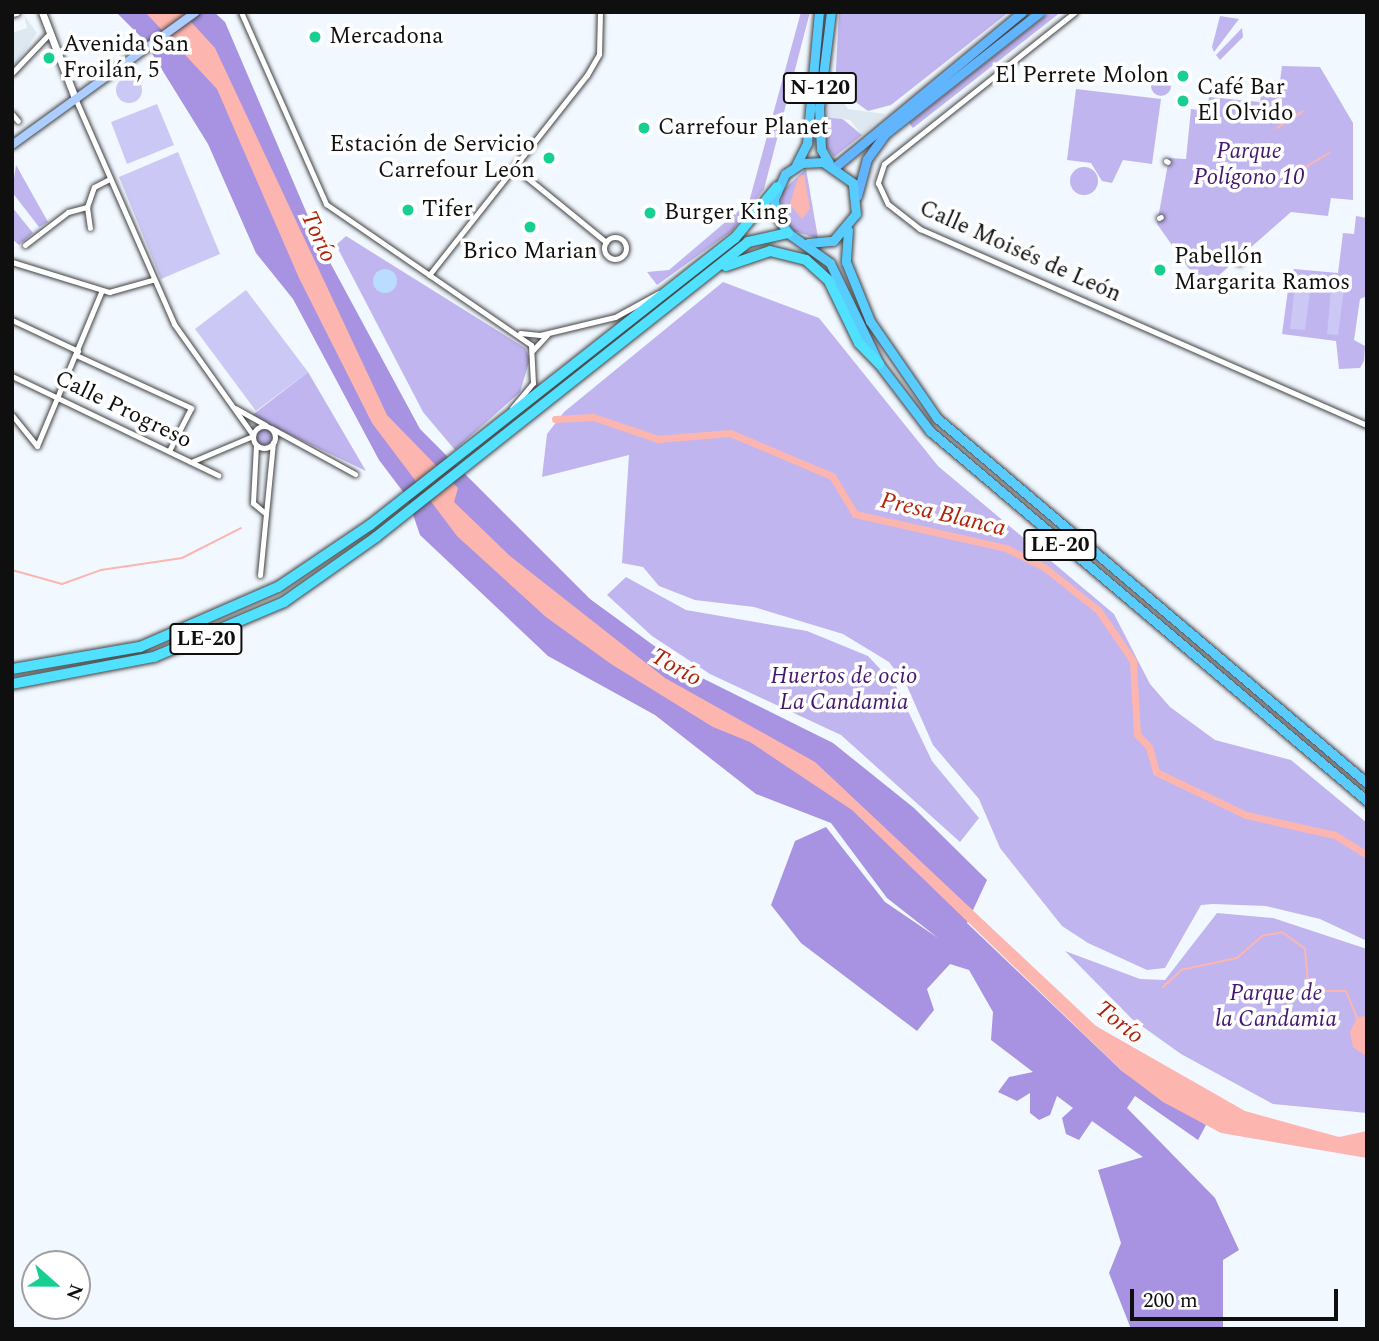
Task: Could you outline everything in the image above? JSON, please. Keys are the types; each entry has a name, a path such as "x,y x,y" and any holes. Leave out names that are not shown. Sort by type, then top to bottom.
{"highway":[{"name":"N-120","path":"796,166 807,142 819,12"},
{"name":"N-120","path":"831,12 819,91 821,149 832,165"},
{"path":"832,165 857,196 848,228 833,241 808,243 788,233 774,210 777,187 796,166 832,165"},
{"name":"LE-20","path":"12,684 113,669 213,637 284,602 376,537 474,450 499,423 747,228 777,187"},
{"name":"LE-20","path":"848,228 846,262 855,290 880,338 937,418 1367,783"},
{"name":"LE-20","path":"12,669 140,647 204,624 278,587 370,526 474,450 758,236 788,233"},
{"name":"LE-20","path":"808,243 834,271 879,364 960,460 1367,801"},
{"path":"703,276 759,252 806,260 829,281 859,342 879,364"}],"main road":[{"path":"12,145 196,12"},
{"path":"832,165 1022,12"},
{"path":"857,196 867,159 885,134 1040,12"}],"street":[{"path":"42,12 48,35 152,280 232,407 253,435 256,445 253,505 266,514"},
{"path":"241,12 326,204 518,332 533,350 533,383 499,423"},
{"path":"429,275 599,54 600,12"},
{"name":"Calle Moisés de León","path":"1075,12 884,164 878,183 888,204 931,234 1367,425"},
{"path":"12,73 48,35"},
{"path":"12,114 18,121"},
{"path":"514,167 606,242 622,240 623,255 606,256 606,242"},
{"path":"90,228 87,207 94,187 110,179"},
{"path":"25,245 68,212 87,207"},
{"path":"12,262 102,290 152,280"},
{"path":"12,415 37,446 102,290"},
{"path":"518,332 550,333 625,314 669,291"},
{"path":"12,320 191,408 169,451"},
{"path":"533,350 550,333"},
{"name":"Calle Progreso","path":"12,376 218,475"},
{"path":"232,407 355,474"},
{"path":"191,462 269,427"},
{"path":"260,575 274,441 269,427"},
{"path":"256,445 290,438"}],"green space":[{"path":"801,12 810,12 764,189 732,231 657,285 647,272 669,270 749,202"},
{"path":"839,12 1009,12 891,105 868,111 835,87"},
{"path":"1050,12 1061,12 913,128 909,123"},
{"path":"1220,16 1239,19 1214,52 1212,47"},
{"path":"1242,28 1243,37 1220,60 1216,55"},
{"name":"Parque Polígono 10","path":"1282,66 1320,67 1353,123 1353,200 1331,198 1328,216 1291,212 1217,277 1199,283 1157,224 1169,158 1186,159 1191,109 1207,111 1209,97 1260,102 1263,80 1280,81"},
{"path":"1161,76 1168,79 1171,86 1168,93 1161,96 1154,93 1151,86 1154,79"},
{"path":"1076,89 1161,99 1152,164 1123,160 1112,183 1102,181 1091,163 1067,160"},
{"path":"839,116 862,135 834,157 824,144 823,117"},
{"path":"16,165 48,222 39,227 12,192"},
{"path":"1084,167 1094,171 1098,181 1094,191 1084,195 1074,191 1070,181 1074,171"},
{"path":"806,169 818,238 794,231 781,213 782,191"},
{"path":"12,207 33,233 19,245 12,239"},
{"path":"1356,216 1367,218 1367,296 1360,299 1354,340 1365,346 1364,361 1360,368 1339,369 1336,341 1282,334 1290,275 1294,269 1338,273 1343,233 1354,234"},
{"path":"346,236 525,348 530,359 520,392 455,450 423,412 336,245"},
{"path":"723,282 819,318 938,466 1114,614 1150,684 1170,707 1215,740 1291,760 1367,823 1367,941 1320,919 1266,906 1213,904 1201,905 1165,968 1147,970 1088,943 1062,926 1000,848 979,799 933,745 907,686 889,662 843,634 754,607 695,600 659,586 643,567 622,563 629,455 542,477 547,434 564,412"},
{"path":"308,372 366,471 251,416"},
{"path":"261,429 267,429 272,437 270,443 261,445 256,440 256,434"},
{"name":"Huertos de ocio La Candamia","path":"626,577 686,610 807,631 868,656 896,686 932,761 979,818 960,842 841,735 710,674 652,636 607,595"},
{"name":"Parque de la Candamia","path":"1217,913 1273,918 1367,949 1367,1113 1273,1104 1181,1054 1132,1019 1065,951 1140,979 1165,980"}],"shaded area":[{"path":"116,12 214,12 225,22 319,242 420,429 590,599 690,672 833,743 914,808 987,880 967,923 1122,1071 1206,1125 1198,1140 1135,1096 1127,1108 1215,1198 1239,1250 1223,1260 1223,1329 1131,1329 1109,1273 1121,1243 1098,1170 1143,1157 1092,1121 1079,1140 1066,1134 1062,1118 1073,1108 1057,1096 1050,1115 1039,1120 1030,1113 1030,1093 1017,1101 998,1092 1009,1077 1033,1072 991,1040 993,1012 969,970 950,964 927,989 934,1010 917,1031 801,943 771,905 795,841 826,827 885,902 938,938 887,898 831,823 756,794 655,715 548,656 420,535 407,497 379,460 293,299 256,253 208,144 143,39"},
{"path":"145,12 182,12 215,48 387,415 458,488 454,502 510,556 665,678 815,762 1096,1026 1245,1111 1339,1137 1367,1131 1367,1158 1221,1133 1163,1102 1122,1071 852,810 750,742 713,727 611,664 546,617 457,536 372,423 299,278 217,89"},
{"path":"24,15 37,33 14,66 12,33 27,28"},
{"path":"825,75 848,109 885,114 862,135 850,120 823,117"},
{"path":"129,77 138,81 142,90 138,99 129,103 120,99 116,90 120,81"},
{"path":"157,104 174,145 127,164 111,122"},
{"path":"178,152 220,254 161,279 119,177"},
{"path":"799,175 804,175 810,208 802,219 790,204"},
{"path":"1296,276 1312,277 1305,330 1290,329"},
{"path":"1332,279 1345,281 1338,335 1327,334"},
{"path":"246,290 308,372 256,411 195,329"},
{"path":"1367,1015 1367,1057 1353,1047 1350,1032 1357,1018"}],"sand":[{"path":"385,269 394,272 397,281 394,290 385,293 376,290 373,281 376,272"}],"waterway":[{"path":"1277,128 1303,111"},
{"path":"1300,170 1330,153"},
{"name":"Presa Blanca","path":"555,419 593,417 658,439 730,433 832,476 855,514 1006,548 1044,567 1098,610 1133,661 1137,734 1149,747 1156,772 1246,815 1335,835 1367,855"},
{"path":"12,570 62,584 101,570 182,558 241,528"},
{"path":"1163,987 1181,970 1237,958 1262,936 1282,932 1305,949 1308,983 1322,991 1346,991 1357,1018"}],"place":[{"name":"Mercadona","path":"315,37"},
{"name":"Avenida San Froilán, 5","path":"49,58"},
{"name":"El Perrete Molon","path":"1183,76"},
{"name":"Café Bar El Olvido","path":"1183,101"},
{"name":"Carrefour Planet","path":"644,128"},
{"name":"Estación de Servicio Carrefour León","path":"549,158"},
{"name":"Tifer","path":"408,210"},
{"name":"Burger King","path":"650,213"},
{"name":"Brico Marian","path":"530,227"},
{"name":"Pabellón Margarita Ramos","path":"1160,270"}],"water label":[{"name":"Torío","path":"318,237"},
{"name":"Torío","path":"676,668"},
{"name":"Torío","path":"1119,1023"}]}
